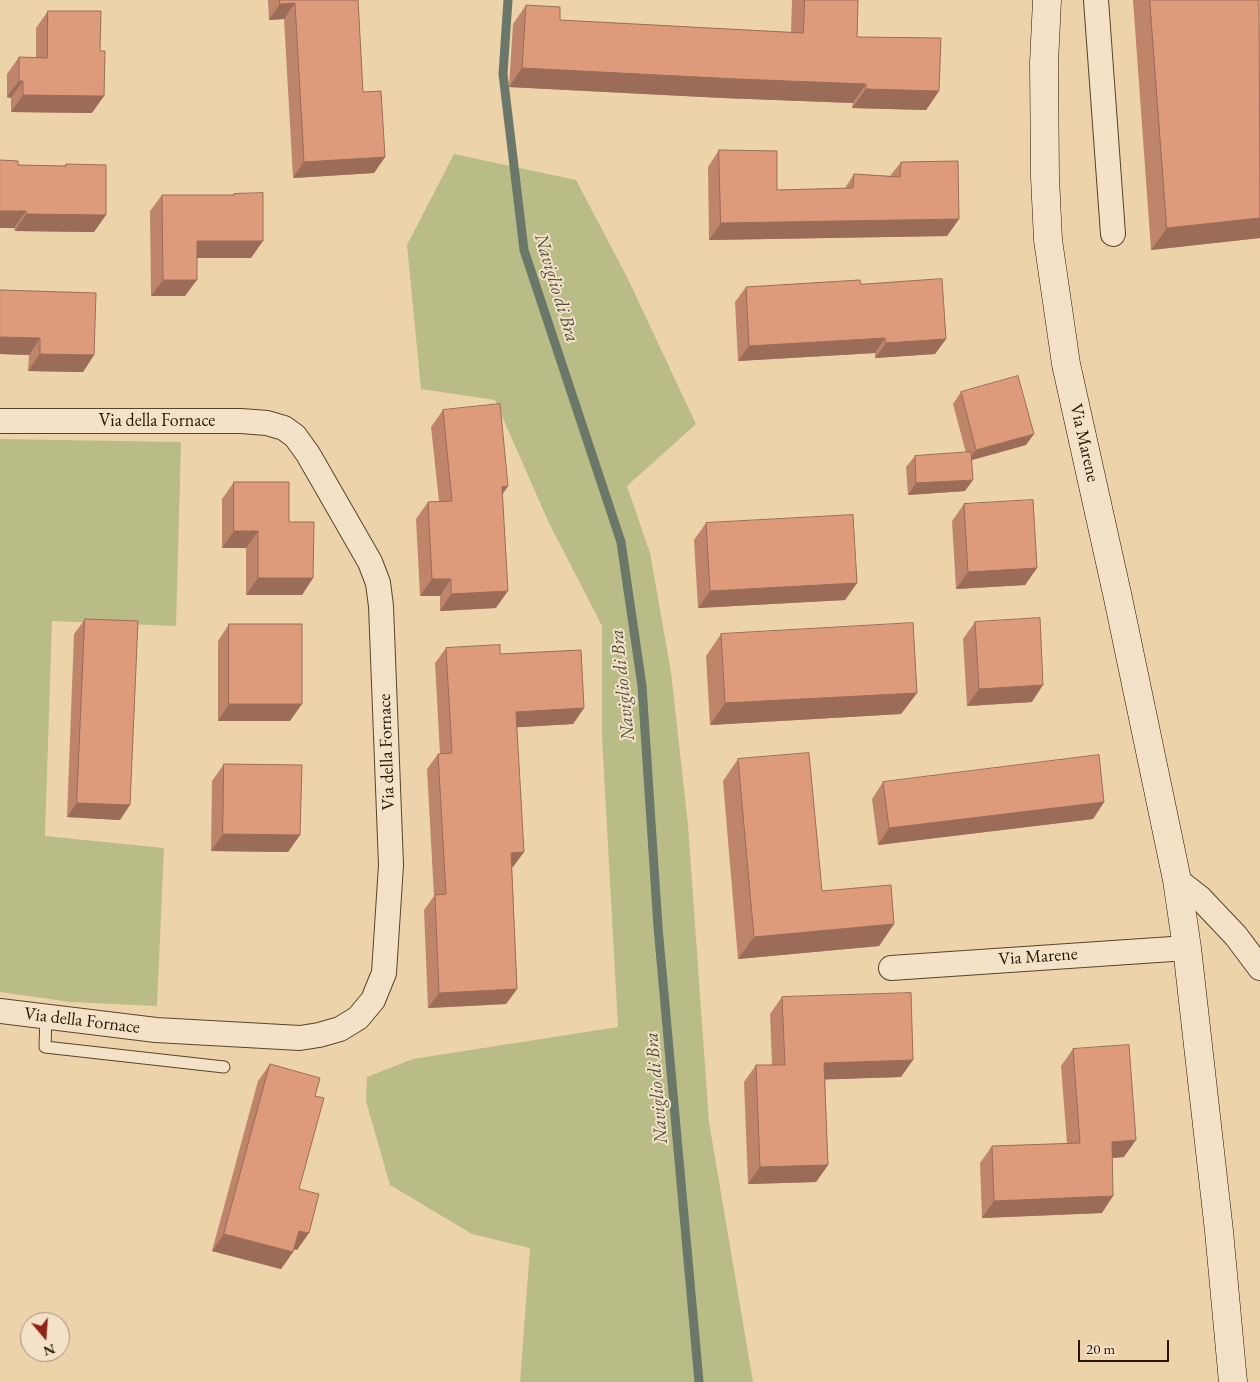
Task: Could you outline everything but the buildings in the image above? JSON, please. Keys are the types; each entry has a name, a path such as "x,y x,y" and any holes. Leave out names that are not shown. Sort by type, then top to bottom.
{"main road":[{"name":"Via Marene","path":"1047,0 1044,63 1048,240 1066,364 1118,598 1177,880 1219,1231 1233,1382"}],"street":[{"path":"1096,0 1113,234"},
{"name":"Via della Fornace","path":"0,421 241,421 267,423 284,428 295,436 308,454 370,562 378,583 382,606 391,865 384,973 373,1000 358,1018 340,1029 319,1036 300,1038 156,1030 0,1012"},
{"path":"1177,880 1200,898 1236,936 1260,968"},
{"name":"Via Marene","path":"890,968 1186,948"}],"lane":[{"path":"46,1017 45,1047 224,1067"}],"green space":[{"path":"454,154 576,180 627,277 696,424 627,486 650,553 671,672 688,825 709,1122 753,1382 520,1382 530,1248 472,1234 390,1185 366,1101 367,1077 413,1059 618,1027 602,737 602,626 548,521 495,400 421,389 407,245"},
{"path":"0,439 181,442 176,626 52,621 45,836 164,848 157,1006 70,1002 0,992"}],"waterway":[{"name":"Naviglio di Bra","path":"508,0 503,74 524,250 621,542 642,686 658,927 699,1382"}]}
